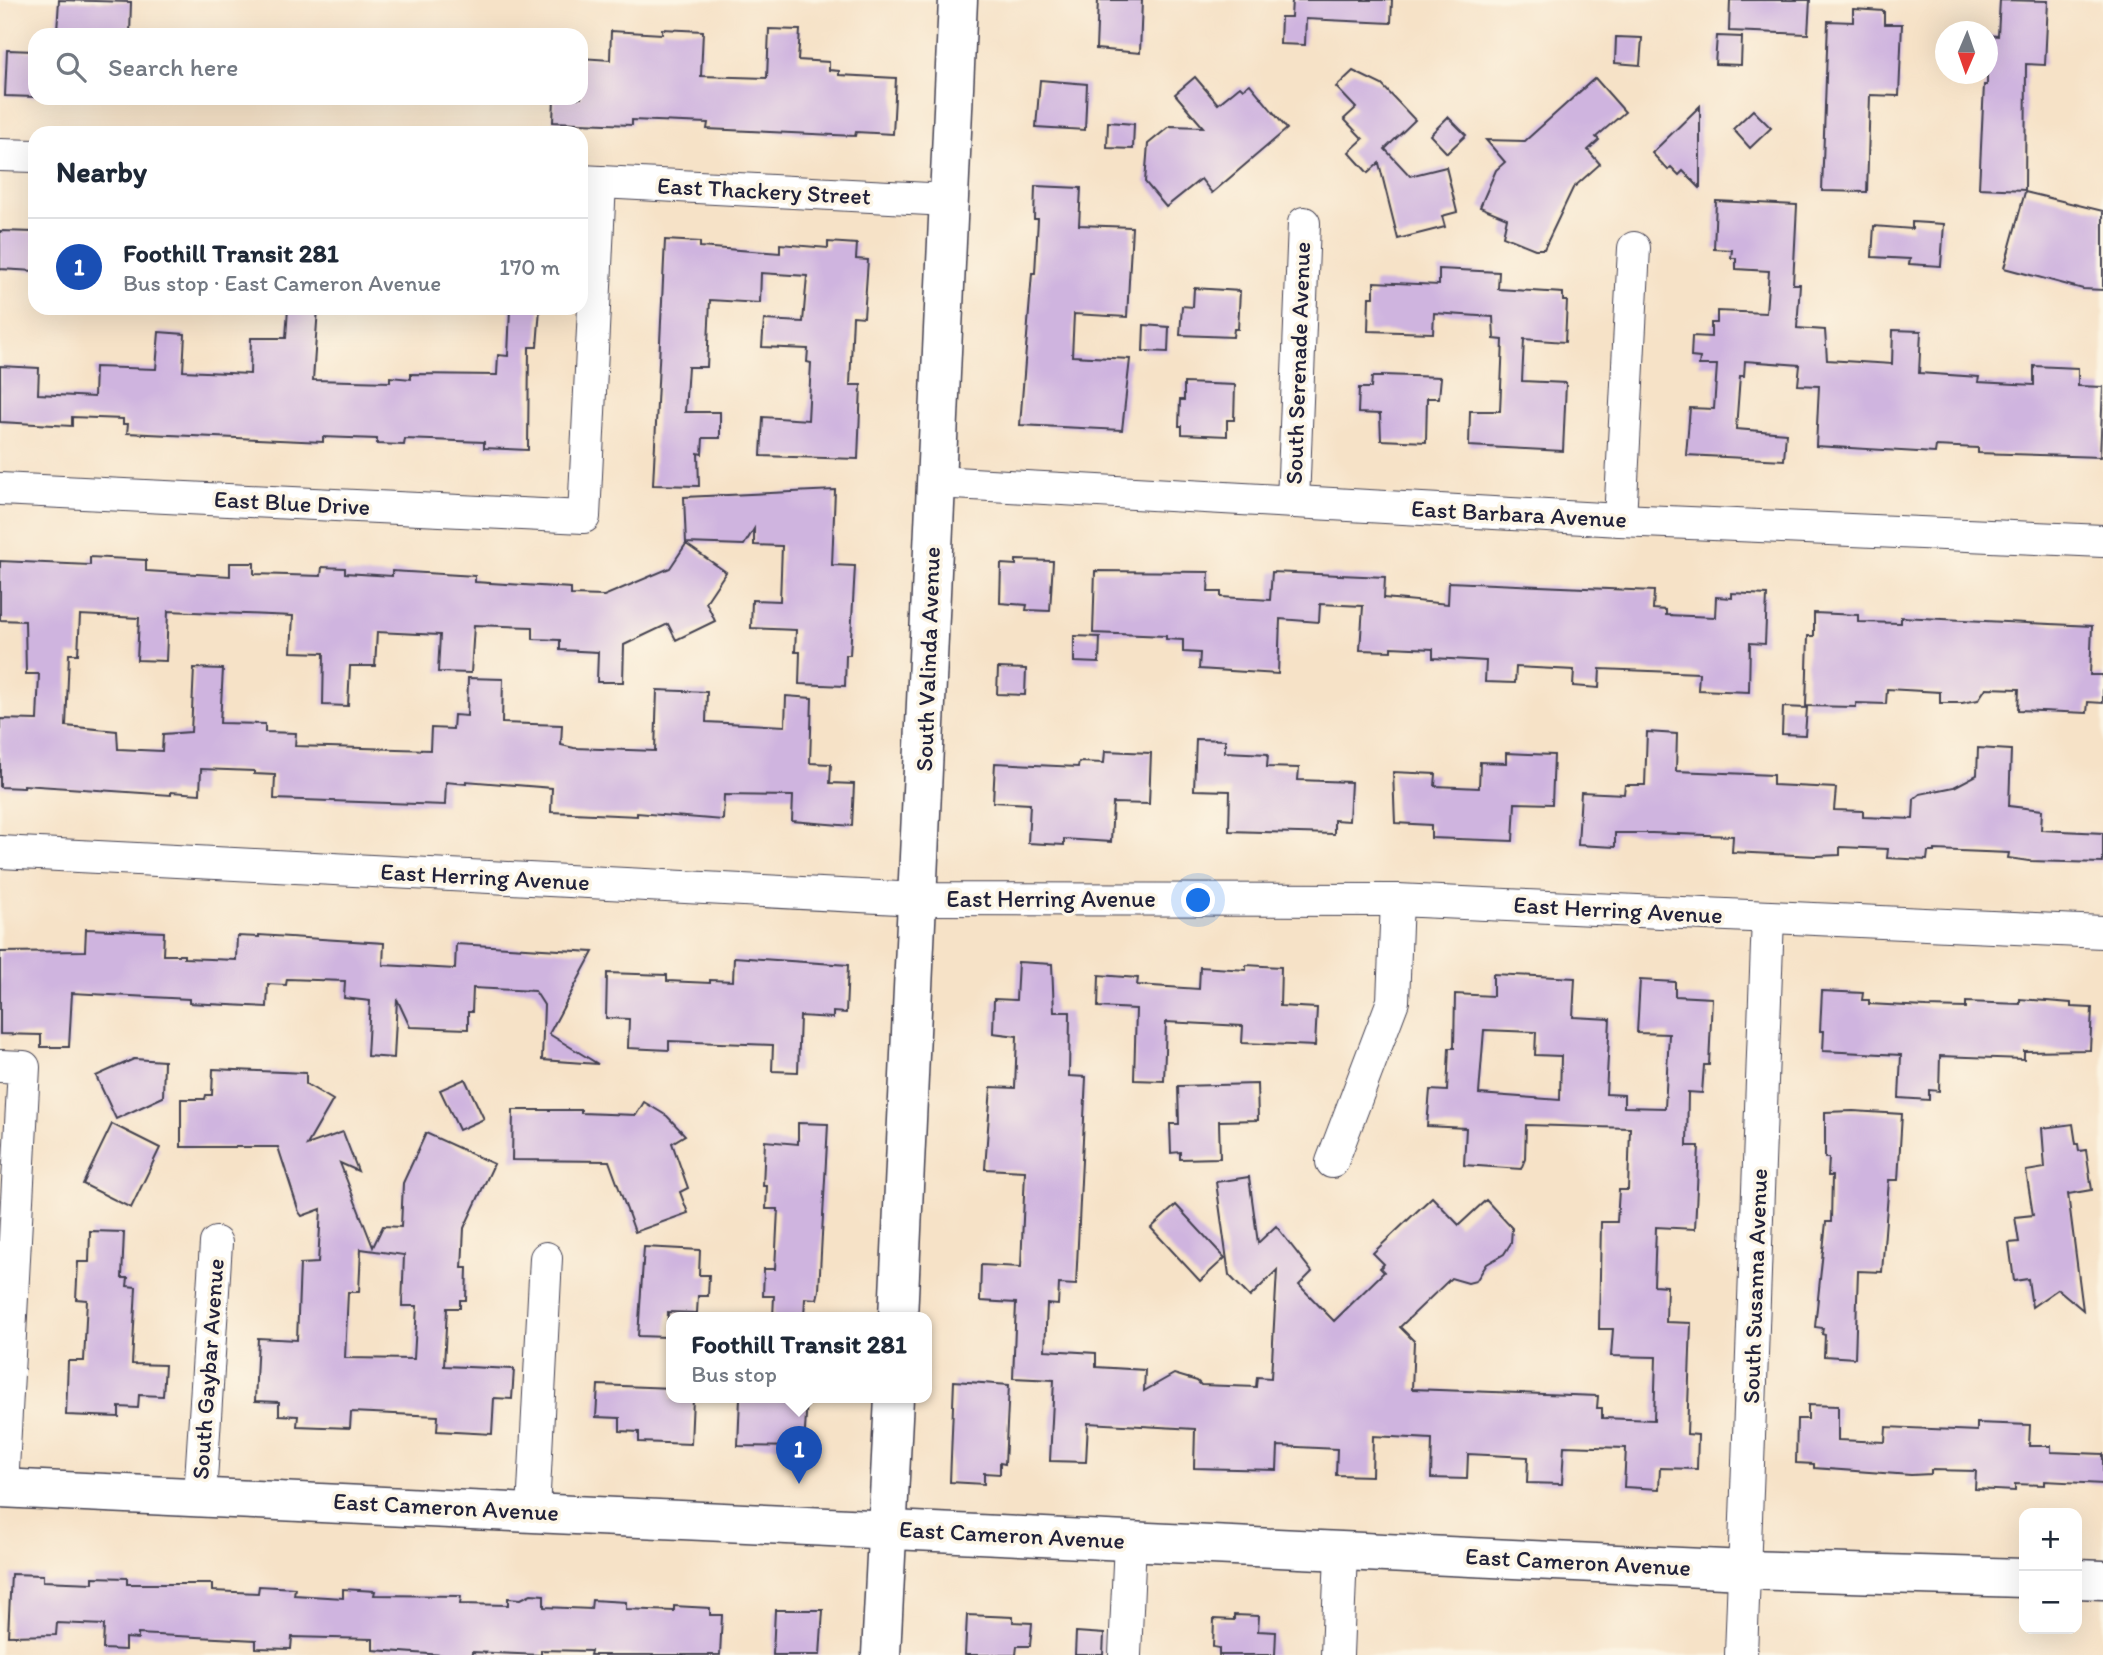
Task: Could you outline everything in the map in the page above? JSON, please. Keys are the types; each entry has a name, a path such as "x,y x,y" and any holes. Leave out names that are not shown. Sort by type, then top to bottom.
{"main road":[{"name":"South Valinda Avenue","path":"898,1312 958,0"},
{"path":"881,1655 894,1403"},
{"name":"East Cameron Avenue","path":"1,1488 1745,1570 2019,1578"},
{"path":"2082,1579 2103,1580"}],"street":[{"path":"0,155 28,156"},
{"name":"East Thackery Street","path":"590,182 948,200"},
{"name":"East Blue Drive","path":"588,293 590,182"},
{"name":"South Serenade Avenue","path":"1293,502 1304,223"},
{"path":"1620,520 1634,248"},
{"name":"East Blue Drive","path":"0,489 584,516 588,315"},
{"name":"East Barbara Avenue","path":"936,482 1620,520 2103,541"},
{"name":"East Herring Avenue","path":"0,852 918,899 1397,900 2103,932"},
{"path":"1332,1162 1393,1001 1397,900"},
{"name":"South Susanna Avenue","path":"1741,1655 1768,917"},
{"path":"0,1066 24,1067 1,1488"},
{"name":"South Gaybar Avenue","path":"200,1496 216,1243"},
{"path":"533,1511 546,1258"},
{"path":"1125,1655 1130,1541"},
{"path":"1337,1655 1341,1552"}],"building":[{"path":"59,0 131,2 130,28 57,28"},
{"path":"1098,0 1142,0 1140,53 1096,49"},
{"path":"1292,0 1392,0 1391,23 1306,19 1305,45 1280,44 1281,17 1291,17"},
{"path":"1730,0 1810,0 1808,34 1729,31"},
{"path":"2000,0 2048,1 2045,65 2026,64 2025,190 1979,188 1984,85 1998,84"},
{"path":"1853,9 1884,11 1884,24 1902,24 1899,96 1870,95 1867,192 1822,191 1828,21 1853,22"},
{"path":"662,29 703,31 701,76 767,78 769,29 800,30 798,60 829,62 829,70 839,71 839,75 896,78 893,134 856,132 855,136 707,129 708,123 632,120 632,125 553,122 554,105 588,105 588,58 610,60 611,31 662,34"},
{"path":"1717,36 1742,37 1741,65 1715,64"},
{"path":"1616,37 1642,38 1640,65 1615,63"},
{"path":"7,50 28,51 28,97 5,96"},
{"path":"1353,71 1382,85 1415,120 1385,149 1410,176 1446,167 1457,212 1442,216 1445,227 1398,239 1379,163 1368,173 1349,152 1363,139 1344,119 1356,108 1336,87"},
{"path":"1195,77 1218,104 1240,86 1243,89 1250,84 1287,129 1212,193 1201,179 1166,207 1145,182 1148,144 1170,126 1203,127 1175,94"},
{"path":"1595,78 1625,112 1596,137 1599,140 1588,150 1600,164 1573,188 1544,249 1535,249 1503,236 1507,218 1480,207 1496,170 1505,162 1486,140 1525,141"},
{"path":"1040,80 1087,84 1085,130 1036,127"},
{"path":"1700,106 1700,188 1683,171 1679,175 1671,167 1668,170 1652,153"},
{"path":"1753,110 1771,128 1750,148 1733,129"},
{"path":"1448,117 1466,135 1447,153 1430,135"},
{"path":"1108,122 1134,124 1133,149 1107,148"},
{"path":"1035,186 1081,188 1079,225 1132,227 1127,317 1074,314 1072,356 1130,359 1122,430 1020,425 1032,273 1035,273 1038,219 1034,219"},
{"path":"2025,192 2103,211 2103,290 2083,289 2004,268"},
{"path":"1716,201 1797,205 1793,284 1800,284 1797,328 1825,330 1827,360 1892,364 1893,330 1921,331 1919,373 1979,377 1978,382 2034,385 2034,366 2078,368 2078,386 2103,387 2100,457 1978,453 1978,448 1936,446 1935,453 1816,446 1819,386 1798,385 1800,365 1745,361 1744,376 1740,376 1736,429 1786,433 1784,460 1686,455 1690,408 1714,409 1717,365 1699,365 1700,358 1691,357 1692,336 1711,337 1711,323 1717,323 1717,311 1766,313 1769,271 1736,269 1736,258 1731,258 1732,250 1714,249"},
{"path":"1912,222 1944,224 1941,266 1909,264 1910,259 1872,257 1874,226 1912,229"},
{"path":"0,231 28,232 28,271 0,269"},
{"path":"665,240 700,242 700,247 780,253 780,244 828,248 828,242 857,244 856,259 868,260 864,317 853,316 850,385 861,385 858,459 761,456 763,417 808,420 811,363 807,362 808,349 762,347 764,320 803,322 807,276 761,273 760,303 710,300 707,367 688,367 685,412 720,412 720,438 703,438 702,454 698,453 699,486 653,485"},
{"path":"1439,269 1499,272 1498,289 1563,293 1563,301 1567,301 1565,342 1524,339 1522,381 1566,383 1563,451 1469,446 1470,411 1500,411 1503,340 1494,339 1493,317 1434,313 1433,333 1368,331 1369,297 1374,297 1374,282 1439,285"},
{"path":"1194,288 1240,291 1238,329 1234,329 1233,337 1180,335 1182,306 1193,307"},
{"path":"288,315 318,315 313,380 390,382 390,377 411,379 411,374 497,375 498,355 508,356 510,315 539,315 537,347 529,347 528,450 484,448 484,442 405,439 404,445 377,444 377,439 323,437 323,442 127,433 128,424 123,424 123,419 72,417 72,426 0,422 0,366 39,368 38,394 94,397 95,367 156,369 159,332 185,334 183,371 250,374 251,338 286,338"},
{"path":"1144,325 1169,327 1168,352 1143,351"},
{"path":"1372,377 1441,377 1439,398 1427,398 1426,442 1381,440 1380,414 1358,413 1359,388 1371,388"},
{"path":"1184,383 1235,385 1234,420 1227,420 1227,436 1182,434 1182,426 1179,426 1180,400 1184,400"},
{"path":"835,490 832,565 855,566 850,655 846,655 845,686 799,684 800,652 795,652 796,630 751,628 752,600 780,601 782,546 754,545 754,529 744,545 686,543 684,497"},
{"path":"686,544 726,572 706,602 715,621 676,640 668,624 624,645 623,682 597,682 598,652 560,650 560,640 533,639 533,627 474,625 471,673 438,672 440,635 377,632 375,666 350,666 348,706 323,705 324,653 291,652 293,616 168,611 166,661 137,660 139,618 80,615 78,654 69,654 66,726 117,731 118,749 162,751 163,734 191,732 194,668 223,669 220,723 265,724 265,732 296,733 295,746 430,750 431,728 453,729 454,715 467,716 468,678 503,679 502,723 562,725 561,745 574,748 655,751 657,690 707,692 706,722 785,726 786,696 812,698 810,763 831,764 830,783 854,784 852,826 792,821 793,796 724,795 723,820 637,813 637,816 551,812 552,788 466,781 466,784 446,782 445,805 274,799 275,775 254,774 254,771 201,769 200,794 171,792 171,795 24,785 24,788 0,787 0,719 37,720 39,674 26,674 25,621 0,620 0,561 90,565 90,557 146,560 146,571 230,576 230,563 254,563 254,574 321,576 322,567 345,568 345,573 392,576 392,571 475,576 475,582 571,588 571,595 604,596 670,568"},
{"path":"1016,560 1053,561 1050,611 1026,610 1027,605 1000,603 1001,564 1016,565"},
{"path":"1095,571 1209,572 1208,592 1221,592 1221,597 1270,600 1272,572 1385,577 1384,598 1448,604 1449,582 1654,591 1653,609 1666,610 1666,615 1715,617 1716,597 1732,598 1732,593 1767,595 1765,644 1750,643 1749,692 1698,690 1699,673 1600,669 1599,688 1573,686 1574,670 1516,667 1515,683 1485,682 1486,661 1433,658 1433,649 1391,647 1391,651 1360,650 1363,606 1320,604 1319,622 1280,619 1278,674 1199,669 1200,653 1183,652 1183,640 1166,639 1166,636 1093,633"},
{"path":"1814,613 1858,615 1858,622 1901,623 1901,617 2092,626 2090,675 2103,675 2103,703 2088,702 2087,713 2018,710 2019,689 1986,688 1978,700 1940,703 1940,692 1887,689 1886,704 1856,703 1856,707 1806,706 1808,636 1814,636"},
{"path":"1074,636 1100,637 1099,663 1074,662"},
{"path":"998,668 1026,669 1025,695 997,694"},
{"path":"1783,707 1807,708 1805,735 1782,734"},
{"path":"1647,732 1677,734 1676,771 1773,775 1773,785 1836,788 1834,810 1863,811 1863,817 1913,819 1914,799 1920,794 1954,787 1977,775 1978,748 2011,750 2009,806 2042,810 2041,830 2103,833 2103,863 2029,861 2008,858 2009,853 1935,850 1928,852 1927,860 1887,858 1888,849 1840,847 1840,855 1732,852 1733,836 1652,833 1615,833 1615,847 1578,845 1581,792 1624,794 1625,785 1645,785"},
{"path":"1196,739 1225,740 1225,752 1268,754 1267,767 1299,768 1298,780 1351,782 1349,821 1334,820 1334,834 1229,831 1230,791 1194,790"},
{"path":"1105,751 1151,753 1149,804 1113,803 1111,842 1064,839 1064,845 1028,843 1030,804 993,802 995,763 1078,767 1079,762 1104,763"},
{"path":"1506,753 1554,755 1552,804 1515,803 1513,841 1431,838 1431,825 1395,823 1393,772 1436,774 1435,786 1479,788 1480,762 1506,763"},
{"path":"86,929 164,932 163,955 184,955 184,958 236,960 237,936 259,935 384,943 383,965 455,969 456,944 593,952 549,1034 598,1064 542,1060 544,1005 535,991 473,988 468,1029 410,1027 397,999 394,1058 367,1056 370,1001 344,998 345,981 287,979 286,985 268,984 267,1007 189,1003 189,999 72,993 69,1047 41,1047 41,1035 0,1034 0,952 85,951"},
{"path":"734,957 848,965 846,1013 833,1012 833,1018 800,1016 798,1072 772,1071 773,1045 669,1041 669,1050 628,1048 629,1019 606,1018 607,973 667,975 667,981 733,981"},
{"path":"1018,962 1052,964 1054,1012 1070,1012 1069,1076 1086,1077 1076,1285 1059,1284 1058,1305 1047,1304 1045,1350 1096,1353 1096,1367 1145,1370 1144,1391 1174,1374 1197,1381 1201,1385 1256,1387 1257,1377 1271,1378 1277,1270 1250,1297 1229,1275 1216,1182 1249,1177 1258,1243 1276,1226 1312,1272 1299,1285 1334,1321 1384,1272 1380,1268 1384,1264 1373,1253 1432,1197 1459,1225 1486,1200 1512,1228 1511,1243 1504,1254 1487,1264 1476,1281 1468,1283 1451,1278 1400,1327 1414,1341 1412,1389 1598,1396 1597,1408 1602,1408 1602,1418 1654,1420 1656,1357 1611,1356 1613,1329 1599,1329 1601,1222 1617,1222 1619,1190 1628,1190 1630,1128 1526,1125 1525,1159 1521,1169 1464,1165 1466,1128 1427,1126 1430,1090 1447,1091 1449,1048 1454,1048 1455,994 1493,996 1493,974 1575,978 1573,1017 1610,1019 1606,1094 1624,1095 1624,1107 1665,1108 1669,1034 1637,1033 1640,980 1675,982 1675,996 1712,998 1709,1065 1704,1065 1702,1093 1688,1092 1687,1146 1699,1146 1695,1229 1656,1227 1654,1285 1667,1286 1666,1322 1691,1323 1687,1434 1698,1435 1697,1469 1660,1468 1659,1489 1624,1487 1626,1448 1564,1446 1562,1484 1527,1483 1528,1457 1468,1454 1467,1479 1431,1478 1432,1439 1373,1436 1372,1476 1336,1475 1337,1449 1278,1446 1277,1470 1194,1468 1195,1429 1088,1423 1086,1462 1050,1461 1054,1380 1013,1378 1016,1303 980,1301 981,1265 1021,1267 1025,1171 985,1169 991,1087 1015,1088 1017,1036 993,1033 994,999 1016,1000","holes":["1484,1030 1536,1032 1535,1055 1561,1056 1560,1100 1479,1094"]},
{"path":"1246,965 1281,967 1280,1006 1317,1008 1315,1046 1242,1043 1243,1026 1166,1022 1164,1081 1134,1080 1136,1009 1098,1007 1099,975 1138,978 1137,985 1199,989 1200,967 1246,970"},
{"path":"1822,991 1863,993 1862,1000 1869,1000 1869,1004 1926,1007 1966,1008 1966,1002 2020,1004 2020,999 2071,1003 2071,1007 2092,1008 2090,1050 2024,1051 2024,1059 1940,1056 1939,1091 1929,1090 1929,1100 1899,1098 1901,1055 1823,1051 1824,1031 1820,1031"},
{"path":"134,1059 164,1061 163,1097 116,1119 96,1076"},
{"path":"213,1069 306,1073 306,1084 333,1100 307,1145 343,1132 358,1171 340,1163 373,1247 383,1226 401,1227 403,1183 426,1133 494,1164 464,1228 462,1268 467,1268 466,1300 460,1300 460,1308 447,1308 444,1366 514,1369 512,1399 494,1398 492,1434 437,1431 438,1416 351,1412 350,1428 297,1426 298,1416 279,1415 279,1402 255,1401 258,1338 297,1340 300,1264 318,1263 321,1209 302,1216 299,1212 278,1147 181,1147 181,1099 205,1099 206,1095 212,1095","holes":["361,1249 404,1255 402,1306 417,1306 414,1359 345,1358 348,1292 359,1292"]},
{"path":"465,1079 484,1119 459,1130 440,1090"},
{"path":"1257,1084 1258,1120 1219,1121 1220,1158 1180,1159 1180,1152 1171,1153 1170,1124 1179,1124 1178,1086"},
{"path":"644,1102 667,1116 685,1135 672,1143 688,1188 680,1192 688,1213 635,1232 609,1161 512,1160 513,1110 581,1110 581,1113 636,1115"},
{"path":"1825,1112 1902,1114 1898,1180 1889,1180 1882,1272 1858,1271 1855,1358 1824,1356 1823,1328 1815,1327 1826,1222 1831,1222 1832,1176 1828,1176 1829,1158 1825,1158"},
{"path":"798,1123 828,1124 819,1290 817,1299 805,1298 804,1312 773,1312 774,1296 763,1296 764,1269 775,1269 778,1209 766,1209 767,1186 763,1186 765,1141 798,1144"},
{"path":"112,1124 160,1148 131,1208 83,1184"},
{"path":"2073,1124 2079,1151 2086,1150 2092,1190 2068,1194 2083,1310 2058,1289 2032,1307 2028,1279 2014,1281 2009,1243 2019,1242 2015,1217 2033,1215 2026,1171 2045,1168 2042,1128"},
{"path":"1176,1205 1225,1258 1200,1281 1151,1228"},
{"path":"90,1231 124,1232 122,1278 128,1278 127,1286 136,1287 132,1364 165,1365 163,1396 139,1395 138,1408 119,1407 119,1417 66,1415 68,1361 84,1361 87,1300 76,1299 78,1262 89,1262"},
{"path":"644,1247 700,1250 699,1275 709,1275 708,1296 698,1296 697,1312 666,1312 666,1337 638,1336"},
{"path":"954,1381 1009,1385 1005,1464 1000,1463 1000,1474 984,1473 984,1484 950,1482"},
{"path":"598,1385 666,1388 666,1403 693,1403 691,1444 639,1442 639,1432 620,1431 620,1418 596,1417"},
{"path":"740,1403 807,1403 804,1447 738,1446"},
{"path":"1808,1405 1838,1406 1838,1440 1885,1442 1886,1427 1977,1431 1977,1423 2030,1425 2029,1446 2051,1446 2051,1452 2103,1454 2103,1484 2045,1481 2045,1485 2015,1484 2015,1491 1975,1489 1976,1471 1931,1470 1931,1474 1911,1475 1814,1468 1814,1464 1796,1463 1797,1419 1808,1419"},
{"path":"11,1574 43,1575 43,1581 93,1583 93,1577 127,1578 127,1584 212,1584 212,1591 258,1593 259,1586 295,1588 294,1595 343,1598 343,1589 375,1591 374,1595 461,1596 460,1604 508,1605 508,1598 521,1599 531,1594 544,1595 544,1607 591,1609 592,1600 626,1602 626,1609 674,1611 674,1606 710,1608 710,1615 722,1615 720,1655 590,1655 591,1651 541,1650 541,1655 472,1652 472,1655 443,1655 373,1650 373,1639 292,1637 291,1649 256,1648 256,1640 138,1634 138,1639 125,1638 125,1650 103,1649 104,1625 57,1623 56,1635 8,1636"},
{"path":"775,1610 823,1610 820,1655 773,1655"},
{"path":"967,1615 1013,1617 1013,1622 1032,1623 1030,1646 1017,1646 1016,1655 965,1655"},
{"path":"1234,1615 1259,1616 1258,1631 1276,1632 1275,1655 1219,1655 1219,1648 1213,1647 1214,1619 1234,1620"},
{"path":"1076,1632 1104,1634 1103,1655 1075,1655"}],"place":[{"name":"Foothill Transit 281","path":"799,1484"}]}
